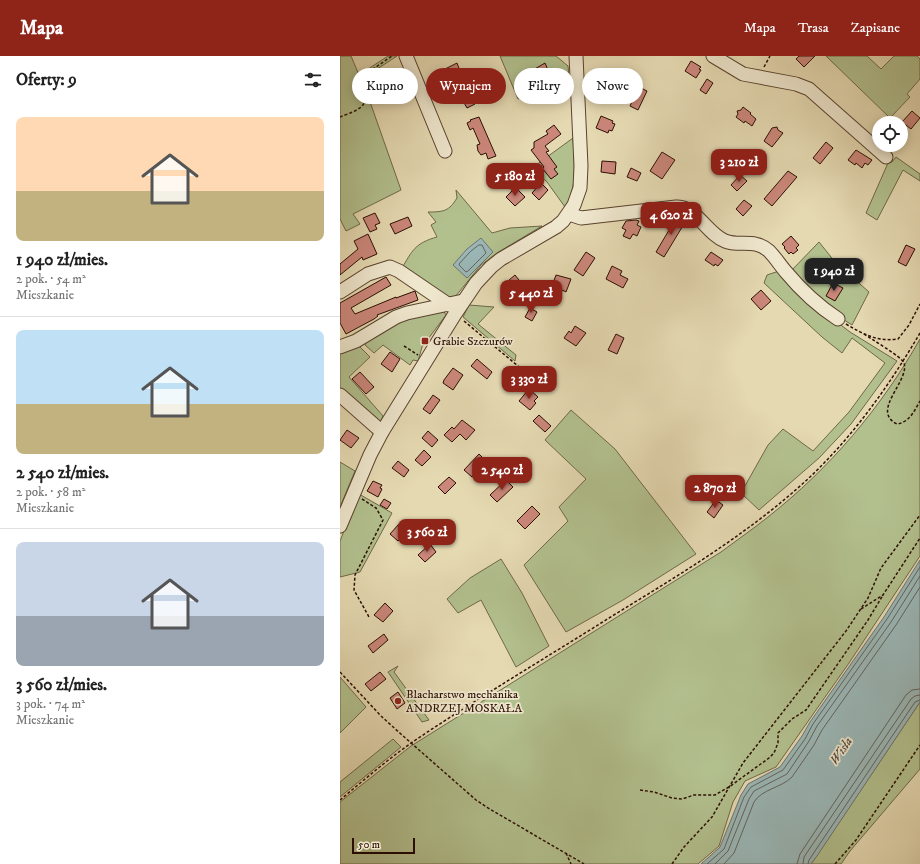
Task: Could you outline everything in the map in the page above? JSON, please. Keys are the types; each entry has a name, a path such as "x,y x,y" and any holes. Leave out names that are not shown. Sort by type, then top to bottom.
{"street":[{"path":"406,56 445,151"},
{"path":"340,526 382,432 452,309 462,301 476,283 492,267 512,252 551,231 569,214 578,196 581,181 576,56"},
{"path":"713,56 743,74 796,84 809,89 886,157"},
{"path":"569,214 581,218 676,207 686,208 710,231 725,241 757,244 768,250 803,291 826,311 838,319"},
{"path":"340,292 368,274 390,267 399,271 452,309"},
{"path":"340,347 356,341 396,317 407,313 452,309"},
{"path":"340,395 382,432"}],"path":[{"path":"340,117 362,107 365,102 365,96 359,82 360,78 392,56"},
{"path":"864,334 885,340 898,339 909,325 920,304"},
{"path":"452,309 548,391"},
{"path":"838,319 864,334 903,362 905,370 888,408 890,419 897,424 906,421 911,416 920,401"},
{"path":"340,800 412,743 662,586 766,516 809,478 847,438 879,398 920,334"},
{"path":"404,346 420,356"},
{"path":"354,493 376,508 383,520 354,575 354,590 369,617"},
{"path":"672,864 684,847 712,817 744,763 846,631 868,598 881,568 920,515"},
{"path":"640,790 661,794 666,798 682,799 694,795 715,795 729,787 769,758 774,753 778,743 778,733 792,719 806,710 859,633 920,538"},
{"path":"859,610 883,594"},
{"path":"340,672 381,716 442,771 488,808 584,864"},
{"path":"835,864 856,840 920,745"},
{"path":"564,852 571,864"}],"green space":[{"path":"340,56 351,56 356,68 352,68 352,104 371,104 401,190 353,214 360,224 346,231 340,219"},
{"path":"388,56 397,56 379,68 370,68"},
{"path":"500,56 556,56 568,66 568,68 514,68 514,89"},
{"path":"826,56 867,56 881,69 894,56 917,56 920,59 920,79 907,94 910,97 892,116 888,116"},
{"path":"573,138 574,182 565,207 547,182 532,168"},
{"path":"896,157 920,174 920,181 903,170 877,220 866,213 888,163 892,162"},
{"path":"456,190 492,233 510,228 542,226 497,253 481,265 455,297 449,300 402,268 415,248 430,239 437,237 431,225 436,222 428,212 438,212 449,208 457,198"},
{"path":"819,242 835,262 869,292 852,325 827,309 790,272"},
{"path":"779,271 816,306 850,332 897,361 851,424 819,458 759,510 741,493 768,445 783,429 813,451 849,412 885,363 852,338 842,353 822,337 764,283 767,275"},
{"path":"469,305 494,307 478,324 516,355 515,361 463,317"},
{"path":"443,310 446,315 422,347 418,361 413,360 410,365 383,345 374,353 365,345 366,341 395,324 420,314"},
{"path":"920,339 920,556 849,663 776,767 745,781 733,802 719,846 698,864 340,864 340,802 411,746 721,552 768,517 812,478 853,436 889,389"},
{"path":"359,346 370,357 349,377 383,416 379,425 340,391 340,351"},
{"path":"571,410 615,449 696,554 623,600 566,632 524,565 568,521 559,507 586,479 545,440"},
{"path":"340,462 355,471 340,507"},
{"path":"359,494 392,513 360,572 340,577 340,541"},
{"path":"501,559 522,593 549,646 516,667 481,600 458,613 447,599 470,578"},
{"path":"398,666 394,672 429,720 422,722 388,672"},
{"path":"340,677 366,707 340,733"},
{"path":"920,702 920,769 850,851 841,864 811,864"},
{"path":"393,739 401,747 340,797 340,782"}],"water":[{"path":"481,238 493,252 467,278 453,265 467,249"},
{"name":"Wisła","path":"920,560 920,702 817,856 811,864 701,864 720,847 741,795 748,784 780,767 884,617"}],"building":[{"path":"799,56 815,56 804,67 796,59"},
{"path":"691,61 701,67 699,69 701,70 696,78 685,71"},
{"path":"457,63 459,68 447,68"},
{"path":"545,63 547,68 536,68"},
{"path":"707,79 713,83 706,94 700,90"},
{"path":"643,89 647,91 643,99"},
{"path":"465,104 475,104 467,108"},
{"path":"631,104 641,104 638,110 630,106"},
{"path":"743,107 756,119 752,126 745,121 744,123 736,117 738,114 737,111 741,110"},
{"path":"912,111 920,118 911,129 908,127 907,116"},
{"path":"601,116 613,121 612,123 615,124 612,131 609,130 608,133 596,128"},
{"path":"479,117 496,156 488,159 486,153 481,155 478,151 477,145 480,144 473,128 470,130 467,123 471,121 470,120"},
{"path":"554,125 561,134 545,146 549,151 546,152 557,167 554,169 558,174 551,179 531,150 534,148 534,142 548,134 546,131"},
{"path":"777,127 778,130 783,133 772,147 764,141 772,128"},
{"path":"826,142 833,148 820,164 813,158"},
{"path":"856,150 872,160 868,165 865,163 862,168 856,163 855,165 848,160"},
{"path":"662,152 675,160 662,179 650,171"},
{"path":"602,161 616,162 615,174 601,172"},
{"path":"631,168 641,173 637,181 627,177"},
{"path":"788,171 797,177 772,206 764,199"},
{"path":"740,175 747,181 737,191 731,185"},
{"path":"541,183 548,190 539,200 532,193"},
{"path":"514,189 517,192 518,190 525,197 515,206 506,197"},
{"path":"744,200 752,206 743,216 736,209"},
{"path":"375,213 380,223 375,225 377,229 370,232 363,218"},
{"path":"678,215 687,219 664,257 656,252"},
{"path":"408,217 412,226 395,234 390,224"},
{"path":"626,221 639,221 637,225 641,227 637,236 633,234 630,239 623,236 626,230 622,228"},
{"path":"368,234 377,254 363,260 362,257 340,275 340,264 358,249 354,241"},
{"path":"791,236 799,245 796,248 798,250 793,254 791,252 789,254 782,244"},
{"path":"906,245 915,249 906,266 898,262"},
{"path":"586,252 595,258 583,276 574,270"},
{"path":"711,252 723,260 718,266 715,264 714,266 705,260"},
{"path":"612,266 622,271 620,275 628,279 623,288 606,279"},
{"path":"515,275 523,285 510,295 502,286"},
{"path":"556,275 571,279 566,292 562,290 561,294 552,290"},
{"path":"386,277 391,285 351,308 355,314 415,291 418,300 377,315 378,316 374,319 346,334 340,323 340,303"},
{"path":"833,283 843,288 835,301 826,296"},
{"path":"761,290 771,301 761,310 751,299"},
{"path":"530,308 537,312 532,321 525,317"},
{"path":"575,326 586,333 576,346 564,338 569,331 571,333"},
{"path":"616,334 624,338 617,354 608,350"},
{"path":"390,352 400,359 392,372 381,364"},
{"path":"477,359 492,372 487,379 471,366"},
{"path":"453,368 463,375 453,390 443,383"},
{"path":"360,372 374,387 366,394 352,379"},
{"path":"529,389 538,397 534,401 536,403 530,410 519,401"},
{"path":"433,395 440,400 430,414 423,409"},
{"path":"539,415 551,426 545,432 533,421"},
{"path":"462,420 475,430 466,440 460,434 452,442 444,435 452,427 454,429"},
{"path":"347,430 359,438 351,448 340,440"},
{"path":"428,431 438,440 432,447 422,438"},
{"path":"424,450 431,457 422,466 415,460"},
{"path":"479,454 487,462 472,477 464,470"},
{"path":"398,461 409,470 404,477 392,468"},
{"path":"449,477 456,483 445,494 438,487"},
{"path":"506,480 513,487 497,502 490,495"},
{"path":"373,481 382,485 380,488 382,489 378,497 367,491"},
{"path":"384,499 391,503 387,509 380,505"},
{"path":"716,500 723,505 714,518 707,512"},
{"path":"532,506 540,514 525,529 517,521"},
{"path":"399,524 407,532 398,541 390,534"},
{"path":"430,544 436,552 425,562 418,555"},
{"path":"385,603 393,611 383,622 374,615"},
{"path":"384,634 388,640 373,653 368,646"},
{"path":"380,672 386,679 371,691 365,684"},
{"name":"Blacharstwo mechanika ANDRZEJ MOSKAŁA","path":"398,692 405,703 397,709 390,698"}],"place":[{"name":"Grabie Szczurów","path":"425,341"},
{"name":"Blacharstwo mechanika ANDRZEJ MOSKAŁA","path":"398,701"}]}
